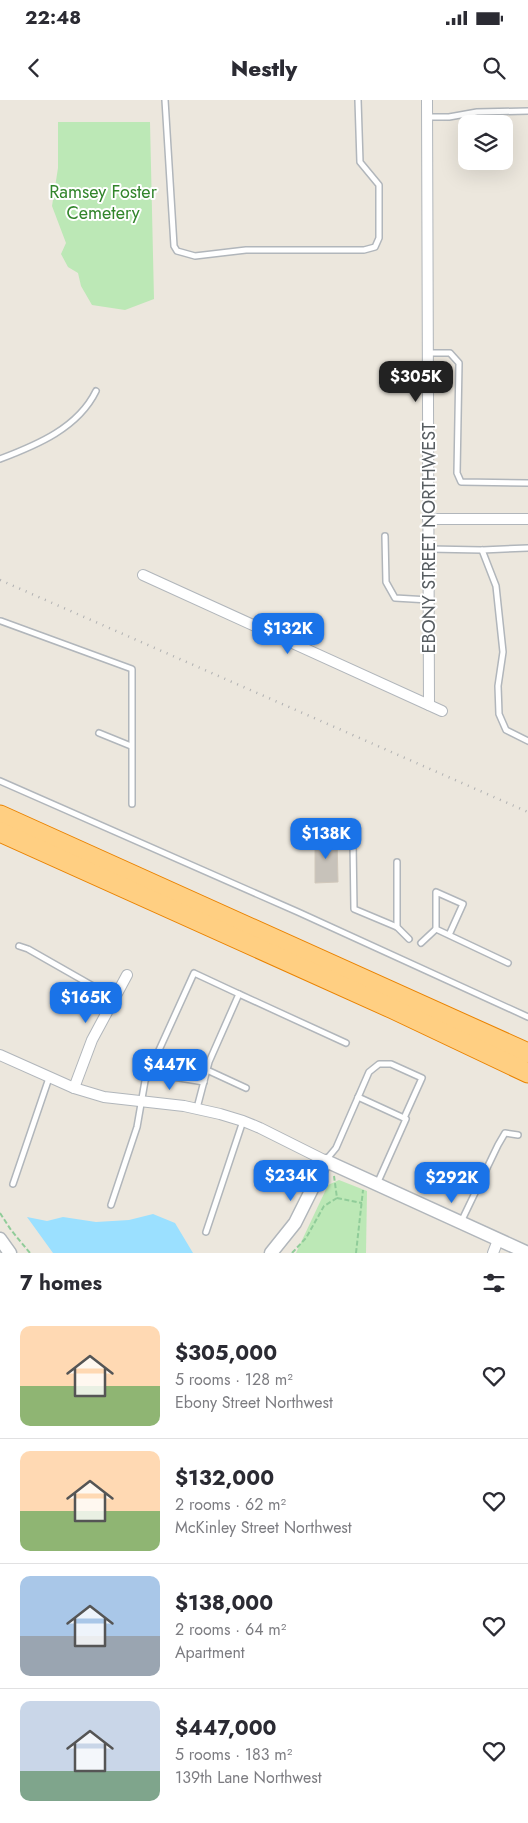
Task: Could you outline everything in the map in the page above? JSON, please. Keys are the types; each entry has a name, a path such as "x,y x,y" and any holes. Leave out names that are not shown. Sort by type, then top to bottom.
{"highway":[{"path":"0,815 528,1053"},
{"path":"0,832 393,1009 528,1073"}],"street":[{"name":"EBONY STREET NORTHWEST","path":"427,100 430,706"},
{"path":"428,518 528,519"},
{"path":"143,575 442,711"},
{"path":"74,1088 92,1040 128,975"},
{"path":"0,1055 74,1088 104,1097 197,1108 243,1121 528,1253"},
{"path":"271,1253 295,1223 326,1161"},
{"path":"0,1239 10,1253"},
{"path":"493,1253 498,1240"}],"lane":[{"path":"165,100 174,246 177,251 195,256 246,250 364,250 375,247 379,238 379,185 360,162 358,100"},
{"path":"427,117 477,112 528,111"},
{"path":"428,353 450,353 459,363 456,473 461,482 528,483"},
{"path":"0,459 35,446 78,418 90,404 96,391"},
{"path":"385,536 386,582 395,598 429,600"},
{"path":"429,549 482,550 528,548"},
{"path":"482,550 496,586 503,652 498,686 499,714 506,730 528,741"},
{"path":"1,621 132,669 132,804"},
{"path":"99,733 131,746"},
{"path":"0,781 289,908 528,1017"},
{"path":"353,842 354,909 396,927 409,939"},
{"path":"396,927 397,862"},
{"path":"421,943 436,929 436,892 464,904 449,935"},
{"path":"436,929 508,963"},
{"path":"19,946 28,949 114,998"},
{"path":"111,1205 137,1128 145,1081 194,973 346,1043"},
{"path":"197,1108 206,1070 239,994"},
{"path":"326,1161 336,1148 369,1072 379,1064 391,1064 422,1078 404,1118 406,1119 371,1181"},
{"path":"206,1070 246,1088"},
{"path":"148,1073 204,1082"},
{"path":"13,1184 50,1078"},
{"path":"358,1097 404,1118"},
{"path":"206,1232 243,1121"},
{"path":"460,1223 505,1133 518,1135"}],"path":[{"path":"334,1176 337,1198"},
{"path":"356,1253 363,1187 371,1181"},
{"path":"292,1253 306,1238 324,1206 337,1198 362,1203"},
{"path":"0,1213 30,1253"}],"green space":[{"name":"Ramsey Foster Cemetery","path":"58,122 150,122 154,299 125,310 92,305 81,286 78,273 68,267 61,254 66,243 52,206 58,168"},
{"path":"339,1180 367,1191 366,1253 296,1253 328,1185"}],"water":[{"path":"153,1214 175,1223 193,1253 53,1253 27,1217 47,1221 63,1217 96,1222 129,1220"}],"building":[{"path":"315,838 337,838 338,882 315,883"}],"railway":[{"path":"0,580 528,812"}]}
